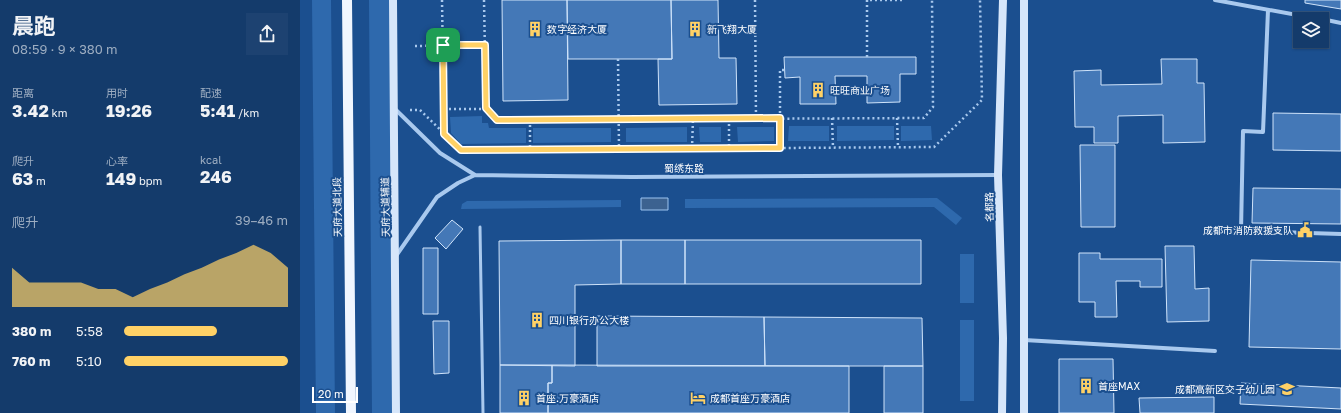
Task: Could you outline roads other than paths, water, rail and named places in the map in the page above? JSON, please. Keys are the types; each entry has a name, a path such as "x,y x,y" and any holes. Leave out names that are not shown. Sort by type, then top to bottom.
{"main road":[{"name":"天府大道北段","path":"347,0 351,413"}],"street":[{"name":"天府大道辅道","path":"393,0 396,413"},
{"name":"名都路","path":"1002,0 998,175 1002,338 1002,413"},
{"path":"1024,0 1024,413"},
{"path":"1216,0 1293,14"},
{"path":"1268,10 1263,132 1243,132 1241,231 1341,234"},
{"path":"1329,21 1341,23"},
{"path":"394,108 440,154 475,175"},
{"path":"395,258 437,197 458,183 475,175"},
{"name":"蜀绣东路","path":"475,175 639,177 998,175"},
{"path":"1024,340 1215,351"}],"lane":[{"path":"480,228 483,413"}],"place":[{"name":"数字经济大厦","path":"535,29"},
{"name":"新飞翔大厦","path":"695,29"},
{"name":"旺旺商业广场","path":"818,90"},
{"name":"成都市消防救援支队","path":"1305,230"},
{"name":"四川银行办公大楼","path":"537,320"},
{"name":"首座MAX","path":"1086,386"},
{"name":"成都高新区交子幼儿园","path":"1287,389"},
{"name":"首座.万豪酒店","path":"524,398"},
{"name":"成都首座万豪酒店","path":"698,398"}]}
